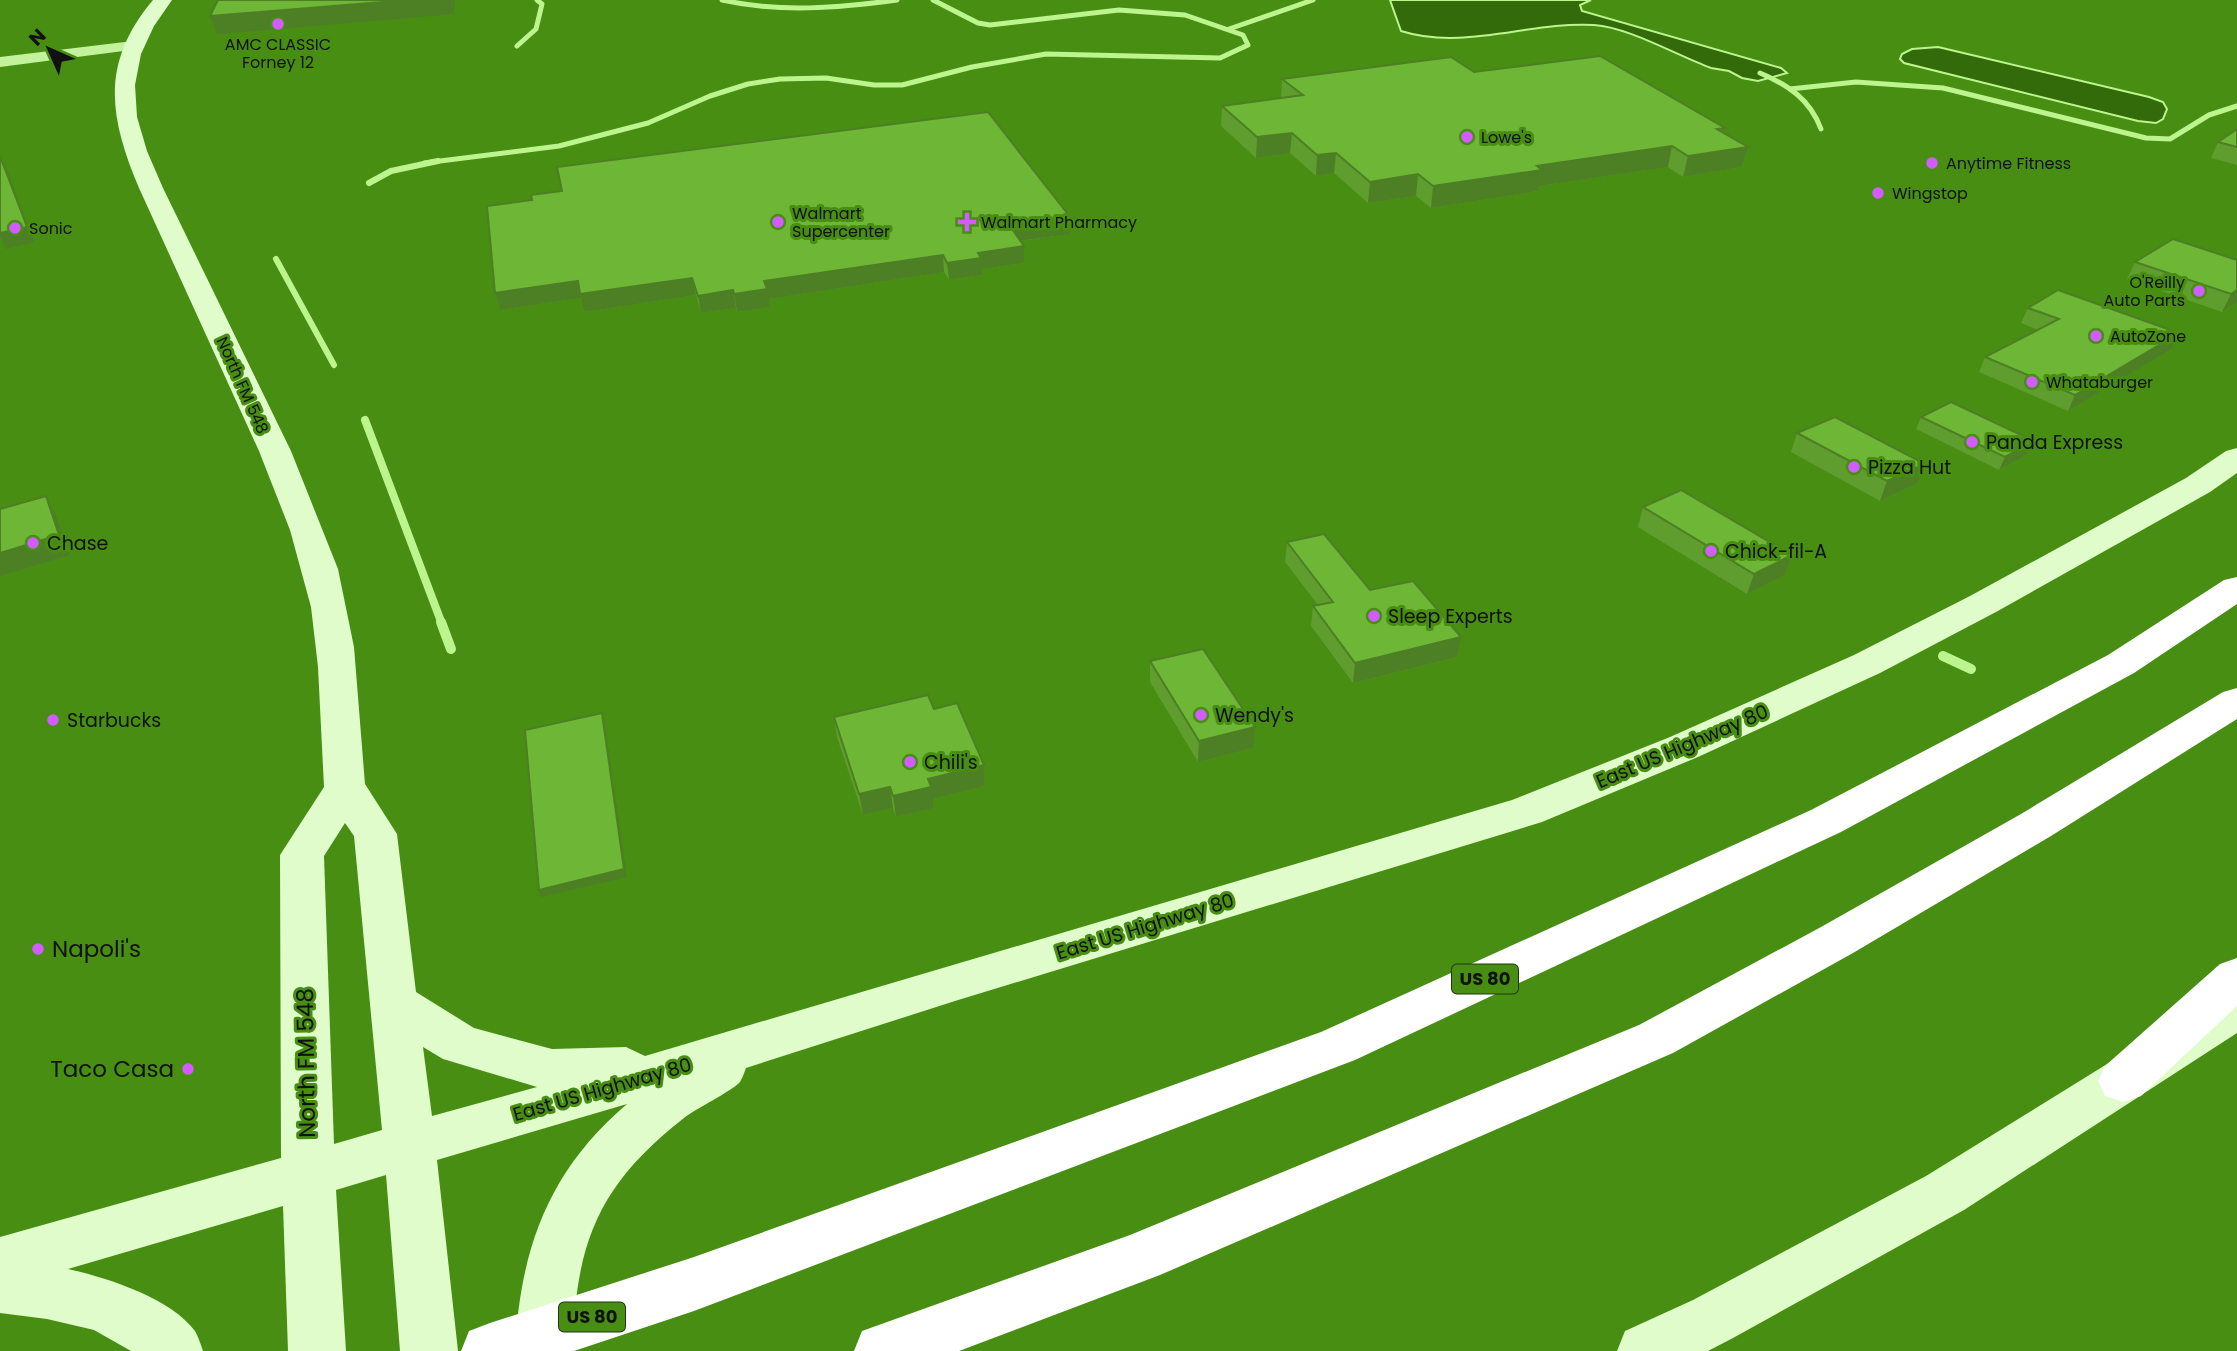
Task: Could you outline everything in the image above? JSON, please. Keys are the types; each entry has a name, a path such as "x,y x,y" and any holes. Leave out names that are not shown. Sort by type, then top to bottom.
{"highway":[{"name":"US 80","path":"490,1351 694,1284 1338,1046 1826,821 2121,664 2237,588"},
{"path":"883,1351 1140,1256 1656,1039 1837,940 2036,825 2237,701"},
{"path":"2123,1080 2237,977"}],"main road":[{"name":"North FM 548","path":"163,0 149,16 133,46 123,92 130,132 262,427 310,539 323,578 329,612 345,788 375,834 429,1351"},
{"name":"East US Highway 80","path":"0,1263 677,1067 1527,811 1684,747 1867,664 2198,485 2237,458"},
{"name":"North FM 548","path":"317,1351 308,1173 302,855 345,788"},
{"path":"394,1002 460,1045 552,1070 677,1067"},
{"path":"1646,1351 1713,1319 1945,1194 2237,1008"},
{"path":"544,1351 545,1306 555,1259 567,1219 592,1179 621,1141 663,1104 778,1037"},
{"path":"0,1286 66,1295 107,1307 138,1321 162,1338 174,1351"}],"street":[{"path":"0,62 133,46"}],"shaded area":[{"path":"1390,0 1591,0 1580,5 1582,11 1781,68 1787,73 1758,81 1742,78 1729,71 1698,63 1637,36 1594,25 1546,27 1473,37 1425,36 1401,31"},
{"path":"1938,47 2149,97 2163,102 2167,109 2163,119 2156,123 2138,121 1904,63 1900,59 1902,54 1912,49"}],"building":[{"path":"218,0 407,0 210,16"},
{"name":"Lowe's","path":"1600,56 1725,128 1717,129 1748,147 1688,156 1672,146 1537,166 1542,170 1433,186 1418,174 1370,182 1336,153 1317,155 1292,133 1257,137 1222,106 1303,95 1282,79 1451,57 1474,72"},
{"name":"Walmart Supercenter","path":"988,112 1070,217 1010,226 1024,246 978,253 981,258 947,263 943,255 764,281 767,289 734,294 733,290 698,296 692,278 580,294 578,281 495,293 487,206 532,200 531,195 562,191 557,167"},
{"path":"2237,129 2237,147 2218,142"},
{"path":"0,156 27,227 0,233"},
{"path":"2173,239 2237,260 2237,290 2231,294 2135,262"},
{"path":"2058,290 2179,333 2075,395 1985,357 2059,319 2028,308"},
{"path":"1951,402 2034,441 2005,457 1921,417"},
{"path":"1835,417 1925,464 1887,481 1797,433"},
{"path":"1681,490 1792,555 1754,574 1643,507"},
{"path":"46,496 59,535 0,553 0,509"},
{"name":"Sleep Experts","path":"1324,534 1370,590 1413,581 1461,637 1355,663 1313,606 1333,602 1287,542"},
{"path":"1203,649 1255,727 1199,741 1150,661"},
{"name":"Chili's","path":"928,695 934,709 957,703 984,765 928,779 931,787 893,796 890,787 859,794 834,717"},
{"path":"602,713 624,869 539,890 525,730"}],"waterway":[{"path":"517,46 536,29 542,4 537,0"},
{"path":"722,0 787,8 897,0"},
{"path":"435,162 559,146 648,123 710,96 748,84 780,79 826,78 874,85 902,85 972,67 1046,54 1220,58 1248,45 1243,35 1185,15 1119,10 990,25 978,23 933,0"},
{"path":"1229,29 1313,0"},
{"path":"1760,73 1797,94 1811,109 1821,129"},
{"path":"1790,89 1856,82 1943,88 2146,138 2170,139 2209,115 2237,106"},
{"path":"369,183 391,171 435,162"},
{"path":"424,163 435,162"},
{"path":"276,259 334,365"},
{"path":"365,420 442,624"},
{"path":"441,622 451,649"},
{"path":"1943,656 1971,669"}],"place":[{"name":"AMC CLASSIC Forney 12","path":"278,24"},
{"name":"Lowe's","path":"1467,137"},
{"name":"Anytime Fitness","path":"1932,163"},
{"name":"Wingstop","path":"1878,193"},
{"name":"Walmart Supercenter","path":"778,222"},
{"name":"Walmart Pharmacy","path":"967,222"},
{"name":"Sonic","path":"15,228"},
{"name":"O'Reilly Auto Parts","path":"2199,291"},
{"name":"AutoZone","path":"2096,336"},
{"name":"Whataburger","path":"2032,382"},
{"name":"Panda Express","path":"1972,442"},
{"name":"Pizza Hut","path":"1854,467"},
{"name":"Chase","path":"33,543"},
{"name":"Chick-fil-A","path":"1711,551"},
{"name":"Sleep Experts","path":"1374,616"},
{"name":"Wendy's","path":"1201,715"},
{"name":"Starbucks","path":"53,720"},
{"name":"Chili's","path":"910,762"},
{"name":"Napoli's","path":"38,949"},
{"name":"Taco Casa","path":"188,1069"}]}
